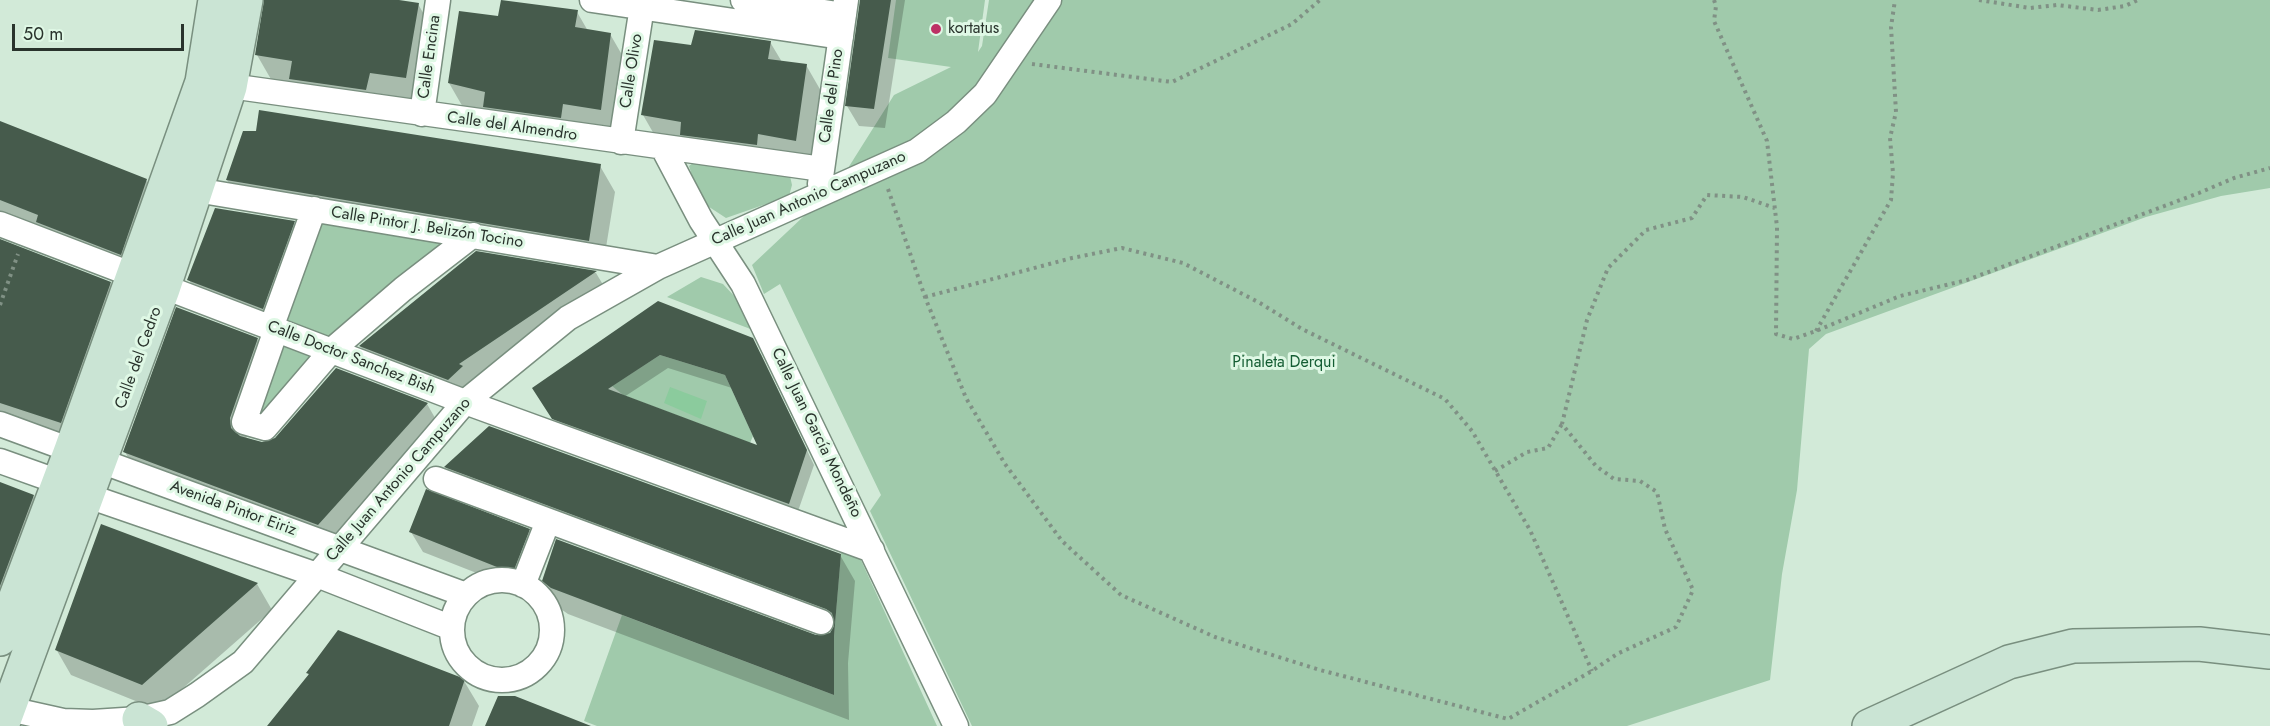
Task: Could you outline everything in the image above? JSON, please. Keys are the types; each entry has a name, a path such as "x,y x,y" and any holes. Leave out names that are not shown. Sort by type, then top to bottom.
{"street":[{"name":"Calle del Cedro","path":"3,714 101,462 196,190 216,84 215,0"},
{"name":"Calle del Cedro","path":"0,639 71,450 132,275 216,84 246,0"},
{"name":"Calle Encina","path":"422,114 438,0"},
{"path":"592,0 844,17"},
{"path":"743,0 844,17"},
{"name":"Calle Juan Antonio Campuzano","path":"3,714 63,721 145,723 171,712 243,663 465,402 568,318 658,267 917,151 956,122 985,94 1010,61 1049,0"},
{"name":"Calle Olivo","path":"621,142 642,4"},
{"name":"Calle del Pino","path":"819,193 844,17"},
{"name":"Calle del Almendro","path":"216,84 822,169"},
{"name":"Calle Juan García Mondeño","path":"663,148 688,199 713,241 743,284 956,726"},
{"name":"Calle Pintor J. Belizón Tocino","path":"196,190 658,267"},
{"path":"314,209 244,422 265,428 333,350 403,288 473,236"},
{"name":"Calle Doctor Sanchez Bish","path":"0,224 163,289 333,350 465,402 872,550"},
{"name":"Avenida Pintor Eiriz","path":"0,424 341,547 466,595"},
{"name":"Avenida Pintor Eiriz","path":"0,460 59,482 88,496 317,576 452,628"},
{"path":"436,479 821,622"},
{"path":"523,585 548,521"},
{"path":"493,581 508,581 523,585 537,595 547,608 552,624 551,641 545,657 533,669 519,677 502,680 485,677 471,669 460,658 453,643 452,628 459,604 466,595 479,586 493,581"},
{"path":"1869,726 2009,662 2073,646 2199,644 2270,652"}],"path":[{"path":"1010,61 1172,82 1292,24 1320,0"},
{"path":"1714,0 1716,6 1714,21 1767,141 1775,208 1776,334 1793,339 1900,296 1967,280 2234,178 2270,168"},
{"path":"1816,331 1891,200 1893,173 1890,138 1896,112 1891,27 1895,0"},
{"path":"1979,0 2030,8 2057,5 2098,10 2125,6 2138,0"},
{"path":"886,183 925,297 966,398 1005,464 1062,541 1121,595 1215,637 1320,670 1508,719 1617,654 1676,627 1693,590 1665,529 1657,492 1641,481 1614,479 1596,466 1562,424"},
{"path":"1495,471 1527,452 1548,448 1562,424 1587,320 1608,267 1646,230 1692,218 1707,195 1743,196 1775,208"},
{"path":"0,305 26,234"},
{"path":"925,297 1072,258 1122,248 1183,263 1260,303 1302,329 1445,399 1472,431 1530,530 1592,671"}],"green space":[{"name":"Pinaleta Derqui","path":"896,0 985,0 978,52 982,46 989,0 2270,0 2270,188 2221,196 2146,217 1826,334 1809,349 1797,490 1782,574 1770,680 1627,726 972,726 870,511 881,495 780,284 764,294 752,265 838,184 894,95 951,67 888,58"},
{"path":"697,160 790,176 792,185 789,196 726,218 700,201 689,166"},
{"path":"319,219 458,240 333,341 281,322"},
{"path":"701,277 723,284 737,299 753,330 667,297"},
{"path":"279,341 319,355 263,421 254,418"},
{"path":"660,355 725,375 753,436 750,443 623,395 612,386"},
{"path":"841,552 860,558 937,726 597,726 584,721 622,615 834,695 834,636"}],"shaded area":[{"path":"670,387 707,401 701,419 664,403"}],"building":[{"path":"264,0 399,0 419,3 406,78 370,73 366,90 289,79 292,61 255,55"},
{"path":"501,0 578,10 575,27 611,33 601,110 563,104 561,118 483,107 485,92 448,83 459,11 498,16"},
{"path":"860,0 891,0 874,109 845,106"},
{"path":"695,30 771,41 768,59 807,64 796,141 758,134 757,145 680,135 681,122 641,115 654,40 691,45"},
{"path":"259,110 601,164 589,241 226,180 243,131 256,131"},
{"path":"0,121 147,179 121,255 36,222 38,215 0,200"},
{"path":"215,208 295,221 263,309 187,280"},
{"path":"0,239 111,282 61,423 0,403"},
{"path":"476,251 597,271 459,364 463,366 448,380 359,346"},
{"path":"658,301 753,338 807,450 789,504 552,419 532,388","holes":["660,355 725,375 757,445 608,389"]},
{"path":"176,307 258,338 230,418 231,428 240,436 262,442 275,438 336,368 428,403 318,525 123,452"},
{"path":"489,426 841,554 834,636 834,695 551,588 542,581 556,539 816,635 830,633 834,626 832,613 826,609 444,467"},
{"path":"0,482 34,495 0,586"},
{"path":"426,489 530,529 514,570 507,571 409,532"},
{"path":"101,524 258,583 142,685 55,650"},
{"path":"338,630 465,679 449,726 267,726 309,674 306,673"},
{"path":"498,696 515,696 591,726 485,726"}],"place":[{"name":"kortatus","path":"936,29"}]}
